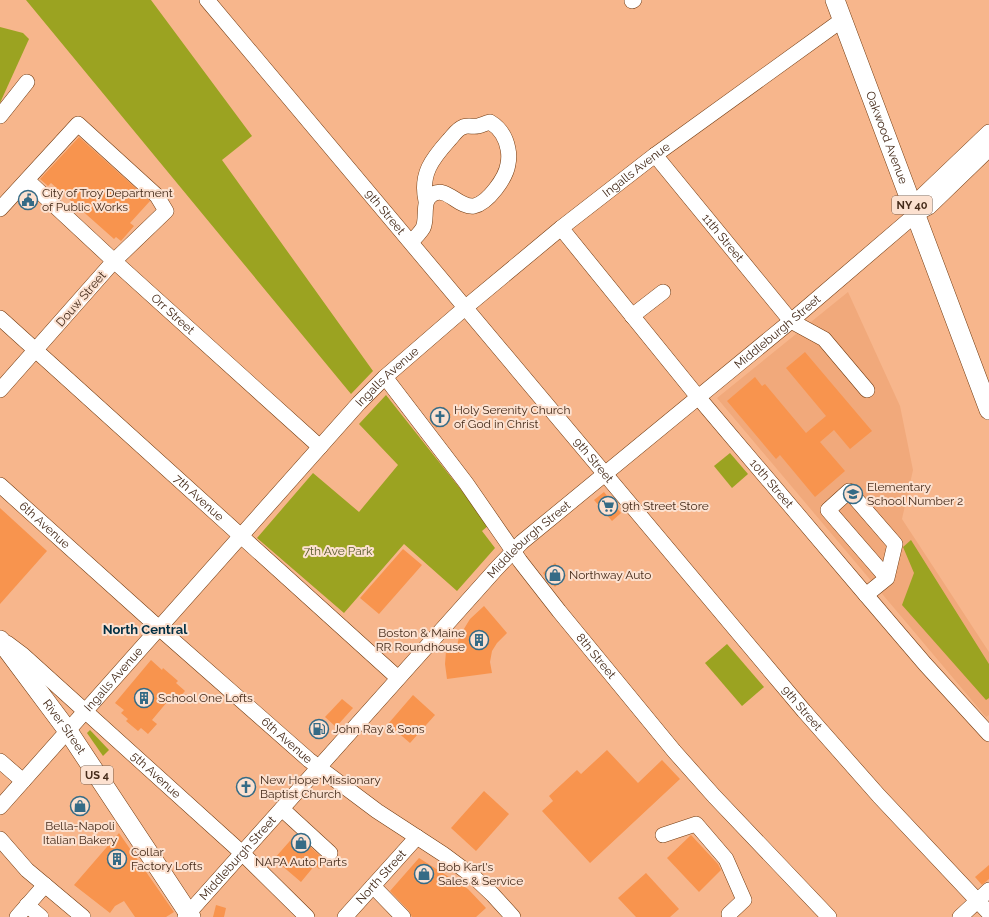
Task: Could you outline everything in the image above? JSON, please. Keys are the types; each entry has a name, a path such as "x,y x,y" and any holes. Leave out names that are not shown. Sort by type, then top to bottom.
{"main road":[{"name":"Oakwood Avenue","path":"835,0 989,410"},
{"name":"River Street","path":"0,639 68,731 188,916"}],"street":[{"name":"9th Street","path":"208,0 804,711 879,796 989,913"},
{"name":"Ingalls Avenue","path":"0,807 320,447 368,394 385,378 466,307 561,228 655,155 842,20"},
{"path":"0,116 26,82"},
{"path":"411,242 424,224 426,201 424,190 426,174 430,164 438,152 464,126 480,126 490,122 498,127 507,144 509,155 508,165 504,176 493,192 484,201 476,206 462,204 451,196 439,192 429,196 426,201"},
{"name":"Douw Street","path":"0,390 114,261 166,211 157,196 78,124 27,180"},
{"name":"Middleburgh Street","path":"188,916 242,853 513,551 605,473 791,321 916,214 929,207 987,145"},
{"name":"11th Street","path":"655,155 791,321"},
{"path":"0,209 27,180"},
{"name":"Orr Street","path":"27,180 114,261 320,447"},
{"name":"10th Street","path":"561,228 698,397 925,664 989,734"},
{"path":"632,316 663,292"},
{"name":"7th Avenue","path":"0,318 398,678"},
{"path":"791,321 824,339 867,390"},
{"name":"8th Street","path":"385,378 466,483 513,551 559,611 714,796 829,917"},
{"name":"6th Avenue","path":"0,485 318,768 377,811 443,854 474,877 513,917"},
{"path":"866,595 887,578 896,544 849,491 828,510 887,578"},
{"name":"5th Avenue","path":"0,639 23,655 242,853 307,917"},
{"path":"0,761 23,781"},
{"path":"282,809 330,853"},
{"path":"663,834 696,824 726,859 744,900 729,914"},
{"name":"North Street","path":"345,917 417,837"},
{"path":"0,839 27,870 83,917"},
{"path":"17,917 45,885"},
{"path":"373,886 403,917"},
{"path":"960,917 989,890"},
{"path":"27,905 41,917"}],"shaded area":[{"name":"Elementary School Number 2","path":"848,292 900,406 913,470 902,519 989,652 989,715 986,717 717,398"}],"green space":[{"path":"26,0 151,0 252,136 222,160 373,371 351,394"},
{"path":"0,27 23,33 29,39 0,103"},
{"name":"7th Ave Park","path":"386,395 489,525 482,531 495,548 457,591 404,544 344,613 257,538 313,473 359,512 398,465 359,424"},
{"path":"730,453 748,474 732,488 714,466"},
{"path":"911,540 989,664 989,698 986,700 902,605 914,573 903,547"},
{"path":"727,644 764,687 742,706 705,663"},
{"path":"90,730 109,750 103,756 87,733"}],"building":[{"path":"79,137 150,201 130,223 134,226 121,241 116,237 114,239 51,183 48,186 40,179"},
{"name":"Elementary School Number 2","path":"805,352 872,431 850,449 834,430 820,442 845,471 815,497 780,455 776,459 727,401 755,377 762,386 765,384 806,433 826,416 786,368"},
{"name":"Holy Serenity Church of God in Christ","path":"444,407 451,415 436,428 429,419"},
{"name":"9th Street Store","path":"604,492 621,513 612,521 594,500"},
{"path":"0,508 47,551 0,604"},
{"path":"403,549 422,565 379,614 360,598"},
{"name":"Northway Auto","path":"555,563 566,576 555,587 543,573"},
{"name":"Boston & Maine RR Roundhouse","path":"484,606 507,633 497,643 492,651 490,662 492,673 447,679 445,664 446,651 456,651 459,637 470,619"},
{"name":"School One Lofts","path":"151,660 178,681 176,683 185,691 177,700 172,696 152,720 157,724 148,734 141,728 138,731 126,721 128,719 121,713 124,710 115,703"},
{"path":"413,695 435,715 410,743 388,724"},
{"path":"342,699 353,708 336,727 325,717"},
{"path":"607,750 638,783 662,760 680,779 590,863 542,811 553,801 549,796 577,770 581,774"},
{"path":"484,791 509,814 476,851 451,828"},
{"name":"Collar Factory Lofts","path":"119,833 174,912 166,917 135,917 124,901 115,906 110,913 74,885"},
{"name":"NAPA Auto Parts","path":"296,834 326,861 319,869 315,865 301,882 274,859"},
{"path":"691,835 718,864 721,870 699,892 667,858"},
{"name":"Bob Karl's Sales & Service","path":"419,858 468,889 486,908 476,917 412,917 409,911 390,891"},
{"path":"989,865 989,879 982,885 975,877"},
{"path":"646,873 679,909 670,917 636,917 618,898"},
{"path":"216,905 226,908 224,917 213,917"}],"place":[{"name":"City of Troy Department of Public Works","path":"28,200"},
{"name":"Holy Serenity Church of God in Christ","path":"440,417"},
{"name":"Elementary School Number 2","path":"853,494"},
{"name":"9th Street Store","path":"608,506"},
{"name":"Northway Auto","path":"555,575"},
{"name":"Boston & Maine RR Roundhouse","path":"479,640"},
{"name":"School One Lofts","path":"144,698"},
{"name":"John Ray & Sons","path":"319,729"},
{"name":"New Hope Missionary Baptist Church","path":"246,787"},
{"name":"Bella-Napoli Italian Bakery","path":"80,806"},
{"name":"NAPA Auto Parts","path":"301,843"},
{"name":"Collar Factory Lofts","path":"117,859"},
{"name":"Bob Karl's Sales & Service","path":"424,874"}],"district":[{"name":"North Central","path":"145,629"}]}
